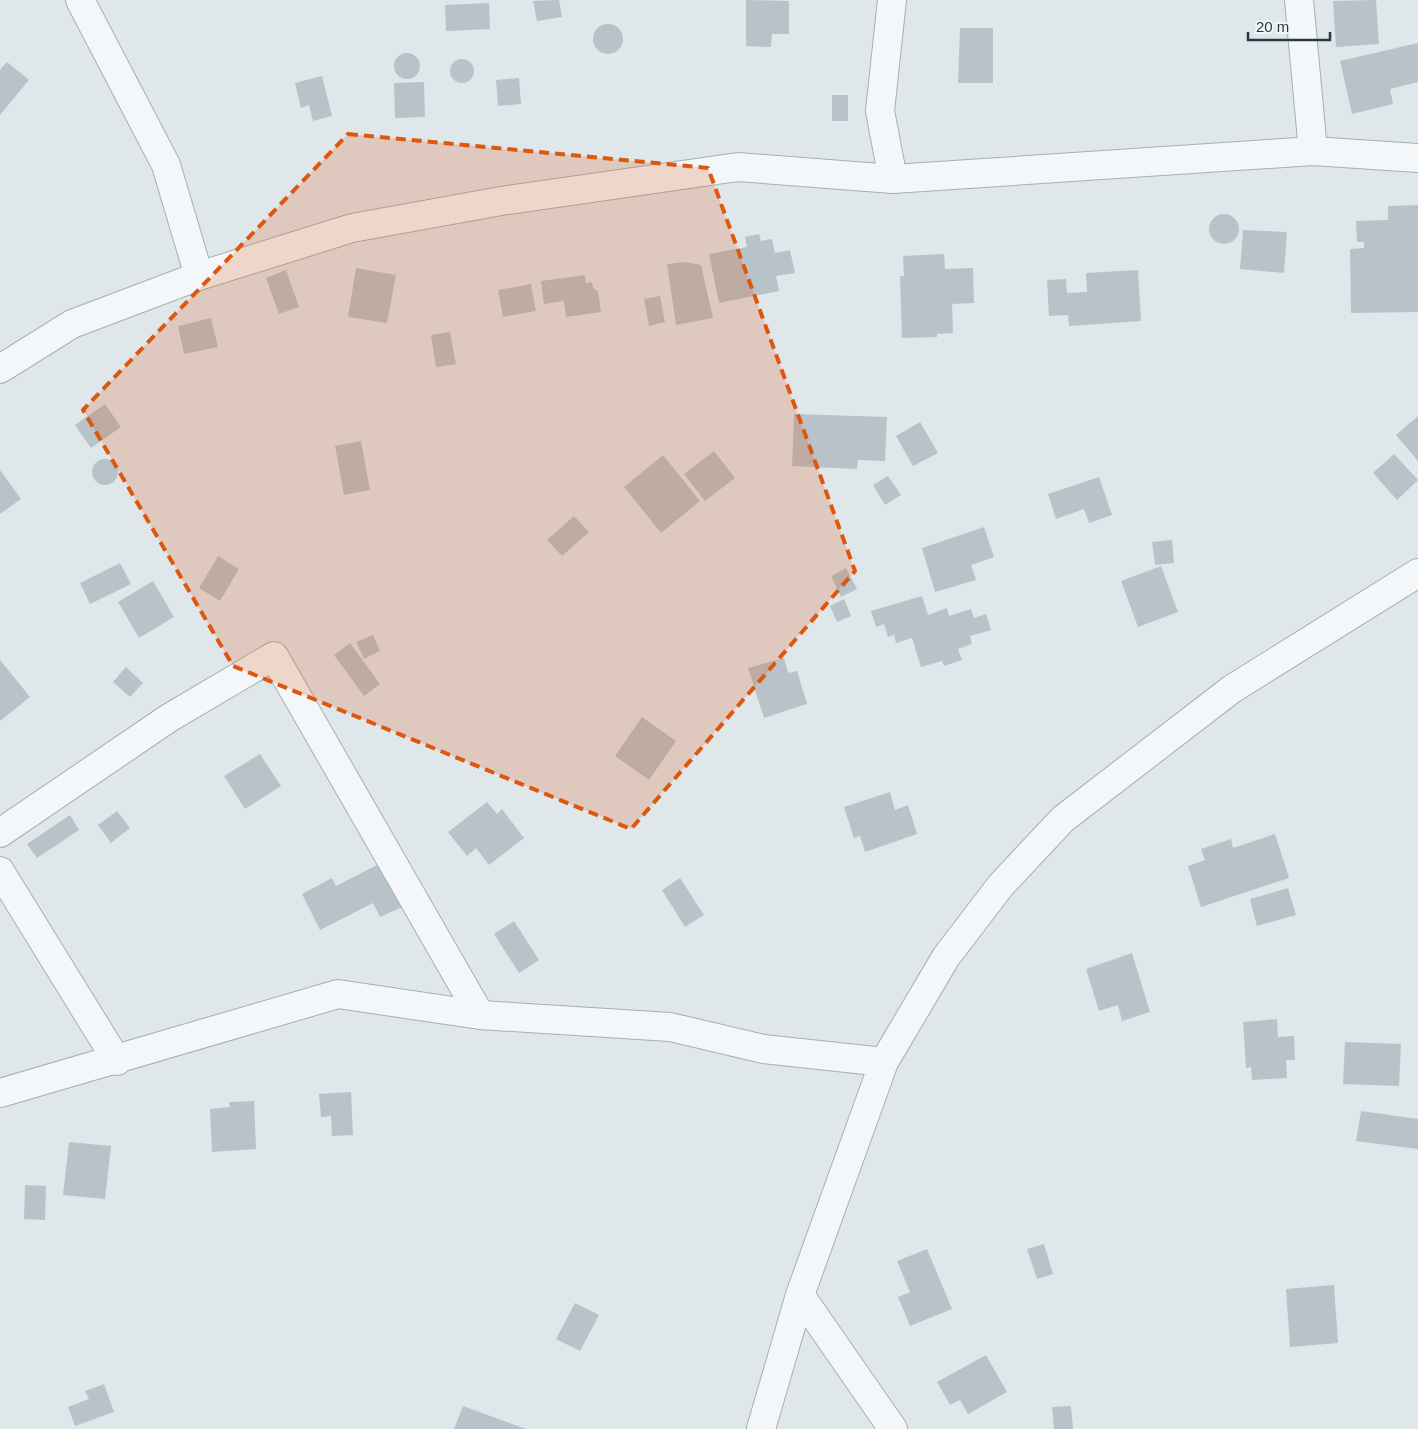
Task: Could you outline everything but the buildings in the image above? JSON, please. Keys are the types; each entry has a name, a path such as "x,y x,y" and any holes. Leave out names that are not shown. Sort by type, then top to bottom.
{"street":[{"path":"80,0 166,165 199,276"},
{"path":"892,0 880,111 893,179"},
{"path":"1299,0 1314,151"},
{"path":"0,369 72,324 199,276 352,228 501,201 738,168 893,179 1314,151 1418,158"},
{"path":"762,1429 800,1295 884,1062 946,958 1001,885 1063,819 1232,689 1418,573"},
{"path":"0,833 170,718 274,656 480,1015"},
{"path":"0,871 117,1060"},
{"path":"0,1093 338,994 480,1015 670,1027 763,1049 884,1062"},
{"path":"800,1295 893,1429"}],"highlighted area":[{"path":"348,134 708,168 855,571 631,829 233,666 83,410"}]}
